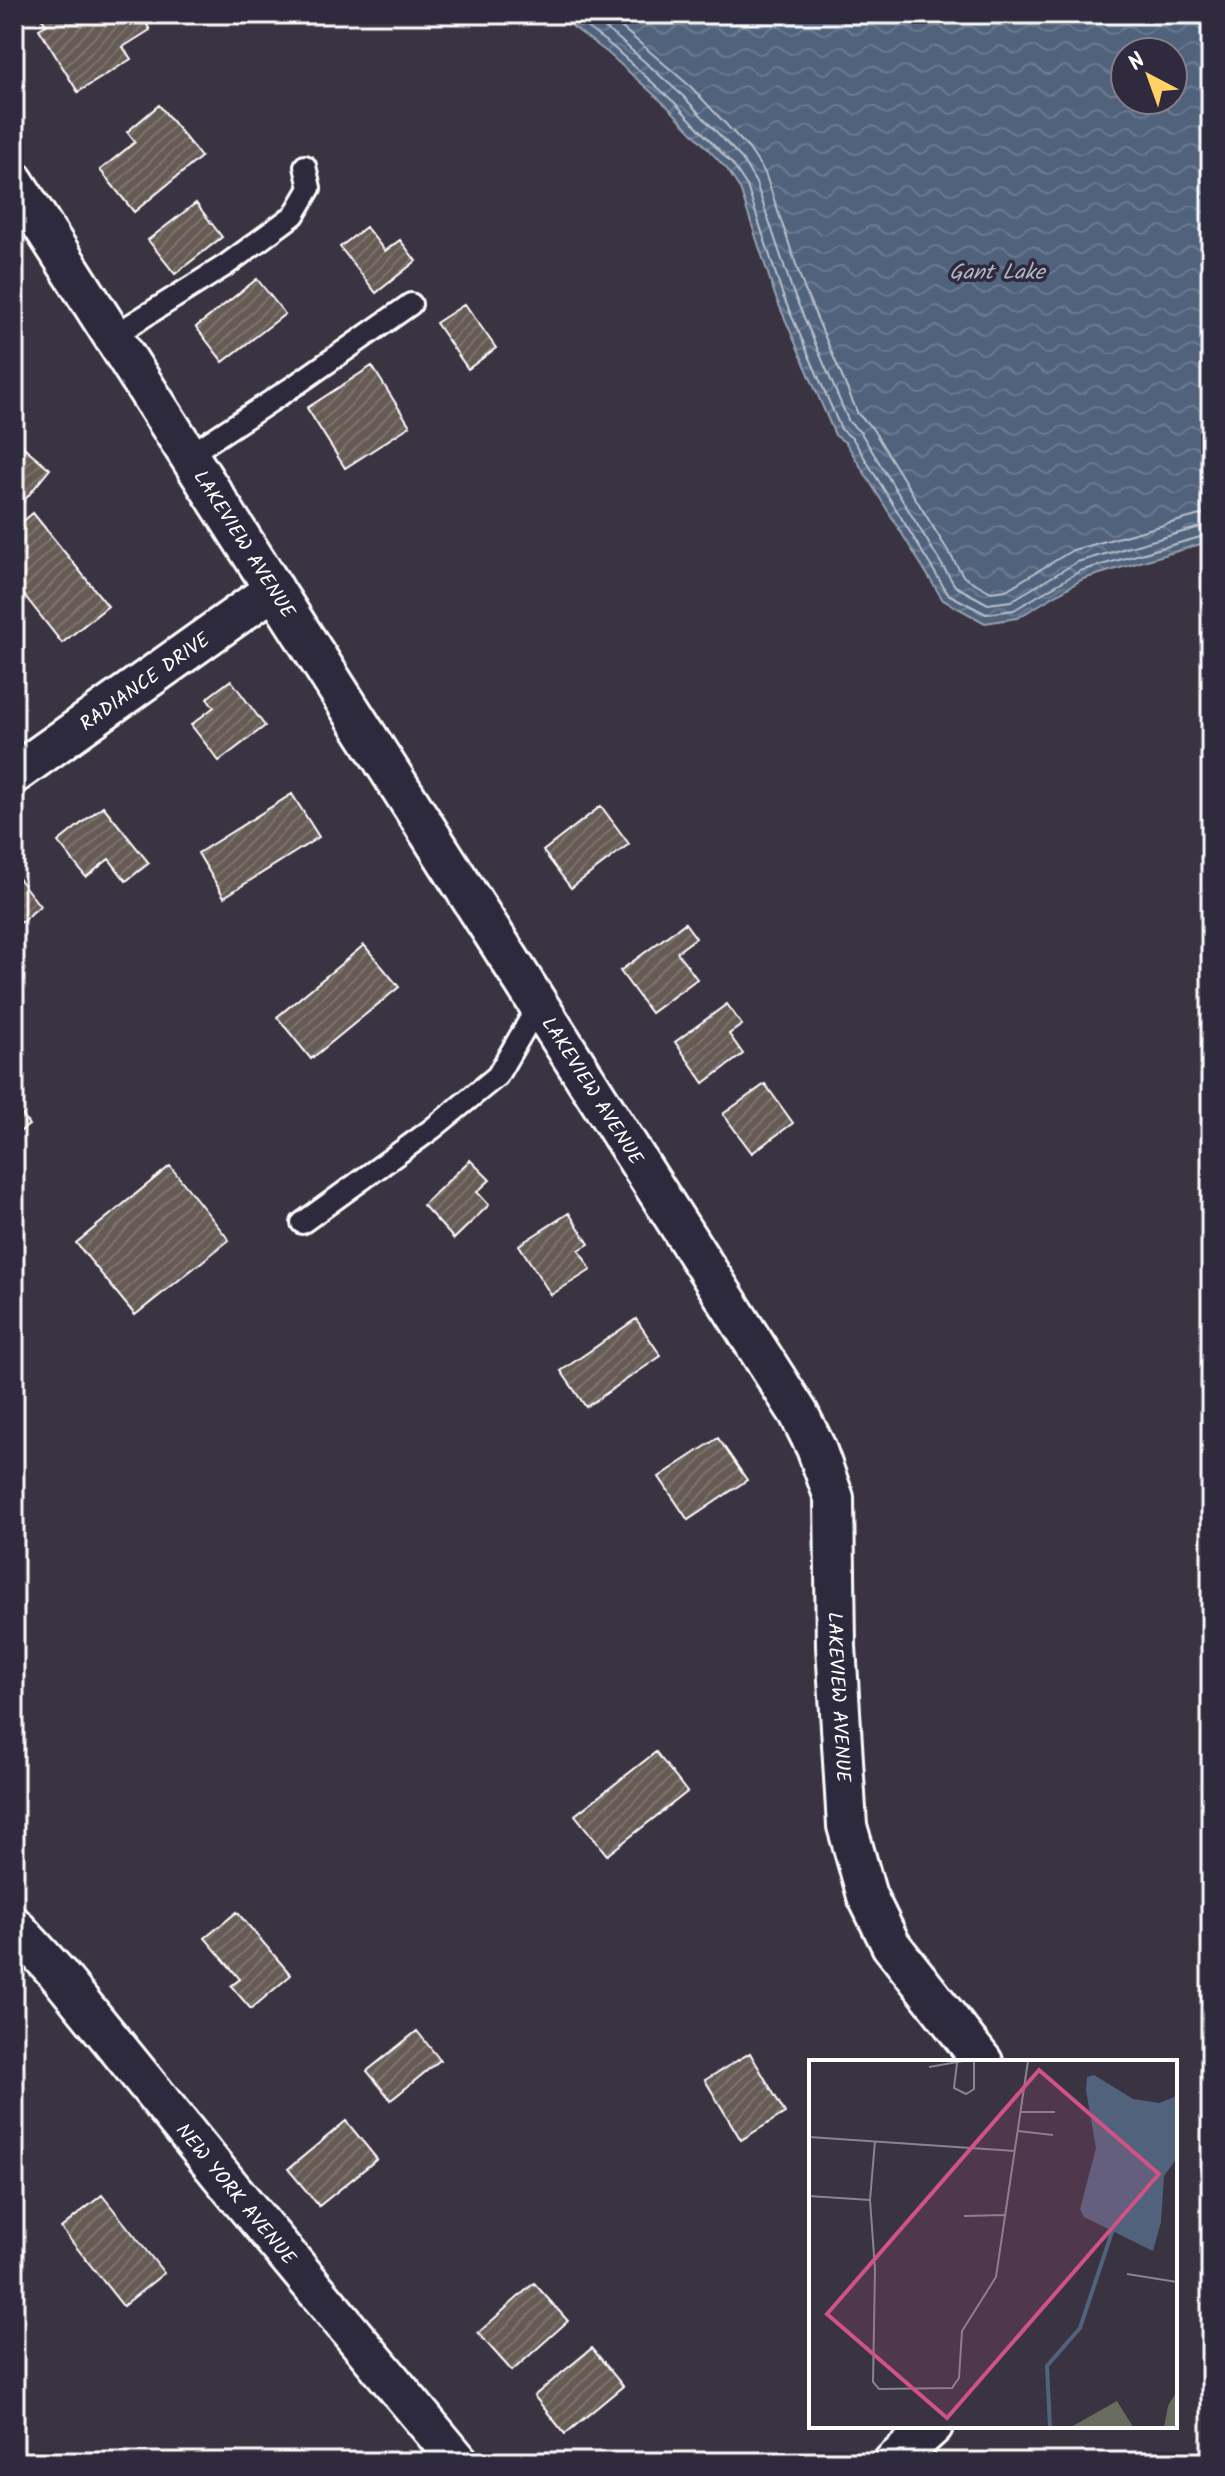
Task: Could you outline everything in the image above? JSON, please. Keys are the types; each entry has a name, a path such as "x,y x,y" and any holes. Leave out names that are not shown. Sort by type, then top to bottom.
{"street":[{"name":"LAKEVIEW AVENUE","path":"14,181 799,1414 816,1448 834,1498 836,1646 847,1826 867,1896 891,1945 981,2060"},
{"name":"RADIANCE DRIVE","path":"14,774 274,589"},
{"name":"NEW YORK AVENUE","path":"14,1926 57,1973 252,2214 459,2462"},
{"path":"893,2462 931,2428"}],"lane":[{"path":"113,336 226,265 294,215 310,188 305,166"},
{"path":"189,455 411,304"},
{"path":"302,1223 432,1129 497,1076 539,1004"}],"water":[{"name":"Gant Lake","path":"556,14 1211,14 1211,541 1083,579 1017,618 985,623 943,600 846,443 835,435 776,298 740,189 727,169 670,109 608,53"}],"building":[{"path":"39,14 103,14 107,21 119,14 141,14 150,30 123,47 131,59 78,92 39,29 46,25"},
{"path":"159,105 201,157 134,212 100,170 135,142 127,132"},
{"path":"196,203 222,237 175,274 148,240"},
{"path":"366,227 385,251 400,240 416,261 376,293 340,247"},
{"path":"257,279 285,314 223,362 196,327"},
{"path":"465,304 496,348 468,369 436,323"},
{"path":"372,366 410,426 345,468 307,408"},
{"path":"14,439 50,469 20,506 14,502"},
{"path":"33,513 108,606 62,643 14,582 14,529"},
{"path":"231,680 265,726 219,761 191,725 214,707 207,698"},
{"path":"292,794 319,837 224,897 198,853"},
{"path":"103,806 149,863 126,881 109,859 86,877 58,842"},
{"path":"601,806 629,844 571,888 543,851"},
{"path":"14,873 40,906 14,928"},
{"path":"685,923 696,938 677,952 697,979 651,1013 620,971"},
{"path":"364,945 399,987 311,1059 277,1017"},
{"path":"727,1004 742,1025 729,1034 743,1054 704,1083 675,1042"},
{"path":"765,1084 793,1123 752,1153 723,1114"},
{"path":"14,1103 29,1125 14,1136"},
{"path":"470,1160 490,1180 477,1192 489,1205 454,1239 423,1205"},
{"path":"170,1166 229,1240 135,1315 76,1243"},
{"path":"569,1213 589,1244 579,1250 591,1270 551,1295 519,1245"},
{"path":"636,1319 661,1356 586,1407 561,1371"},
{"path":"718,1438 747,1480 688,1520 659,1477"},
{"path":"656,1752 687,1792 607,1855 575,1815"},
{"path":"237,1912 291,1975 251,2009 231,1986 240,1979 205,1938"},
{"path":"417,2031 440,2060 391,2100 367,2071"},
{"path":"750,2053 785,2113 741,2140 705,2080"},
{"path":"346,2121 377,2159 319,2206 288,2169"},
{"path":"102,2195 164,2273 123,2306 61,2228"},
{"path":"534,2283 568,2321 512,2371 478,2333"},
{"path":"592,2348 623,2386 565,2434 534,2396"}]}
